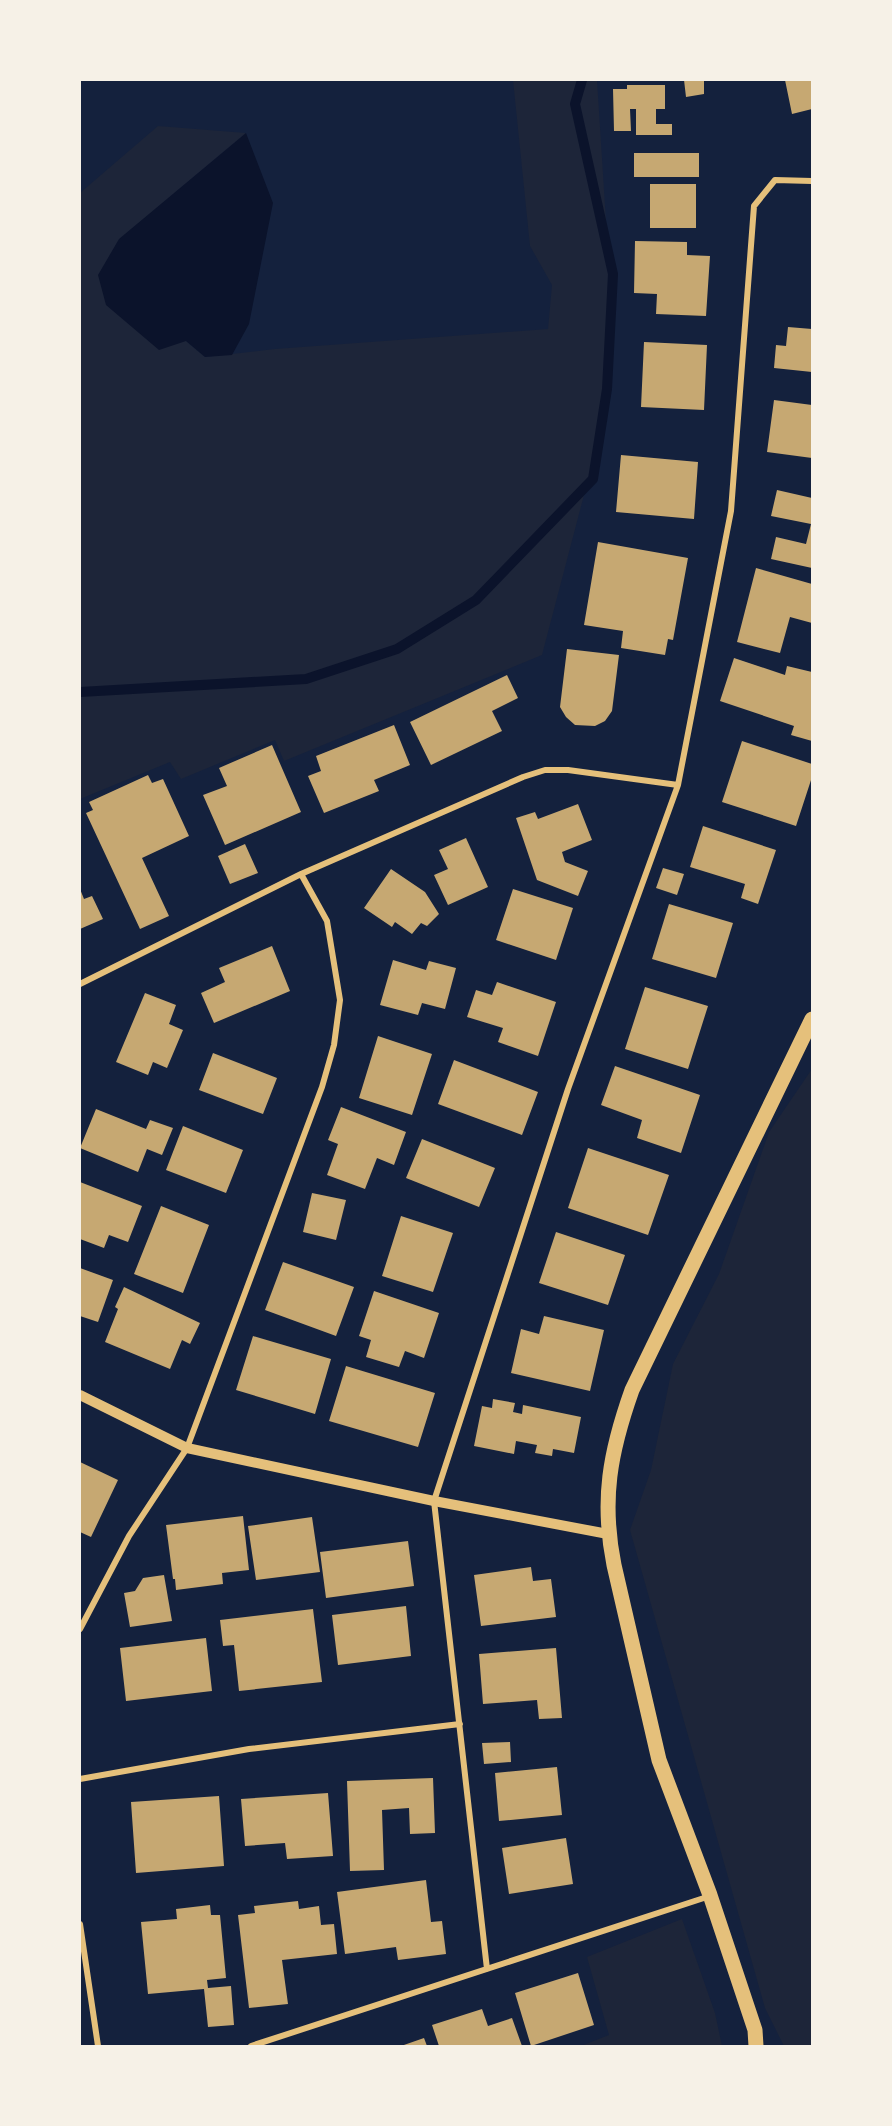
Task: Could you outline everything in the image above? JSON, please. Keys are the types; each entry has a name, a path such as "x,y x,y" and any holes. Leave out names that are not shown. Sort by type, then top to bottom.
{"main road":[{"path":"756,2046 755,2030 710,1895 659,1760 608,1534 607,1499 617,1432 632,1390 813,1019"}],"street":[{"path":"487,1969 434,1501 568,1089 678,785 731,511 754,206 775,180 813,181"},
{"path":"80,984 301,874 545,770 568,770 678,785"},
{"path":"80,1629 129,1536 187,1448 322,1088 334,1045 340,1000 327,921 301,874"},
{"path":"80,1395 187,1448 434,1501 608,1534"},
{"path":"80,1779 249,1749 460,1724"},
{"path":"251,2046 710,1895"},
{"path":"80,1924 98,2046"}],"shaded area":[{"path":"513,80 597,80 612,315 605,415 542,655 284,761 275,740 181,779 170,762 80,799 80,193 158,126 246,133 120,239 186,341 205,357 275,349 548,329 552,285 530,246"},
{"path":"246,133 273,203 249,324 232,355 205,357 186,341 159,350 106,305 98,275 119,239"},
{"path":"812,1069 812,2046 784,2046 765,2008 630,1530 651,1470 673,1364 719,1274 769,1132"},
{"path":"682,1919 715,2013 722,2046 581,2046 609,2035 587,1957"}],"building":[{"path":"684,80 704,80 704,94 686,97"},
{"path":"785,80 812,80 812,109 792,114"},
{"path":"627,85 665,85 665,109 656,109 656,124 672,124 672,135 636,135 636,109 630,109 631,131 614,131 613,89 627,89"},
{"path":"634,153 699,153 699,177 634,177"},
{"path":"650,184 696,184 696,228 650,228"},
{"path":"635,241 687,242 687,255 710,256 706,316 656,314 657,294 634,293"},
{"path":"788,327 812,329 812,372 774,368 776,345 786,346"},
{"path":"644,342 707,345 704,410 641,407"},
{"path":"774,400 812,405 812,458 767,452"},
{"path":"621,455 698,462 694,519 616,512"},
{"path":"777,490 812,498 812,568 771,559 776,537 806,544 811,524 771,516"},
{"path":"598,542 688,558 673,640 668,639 665,655 621,648 623,631 584,625"},
{"path":"756,568 812,584 812,623 790,617 780,653 737,642"},
{"path":"567,649 619,655 612,711 605,721 595,726 575,725 560,707"},
{"path":"734,658 785,675 787,666 812,672 812,741 791,735 794,726 720,701"},
{"path":"507,675 518,698 492,711 502,731 431,765 410,722"},
{"path":"394,725 410,765 374,780 379,791 324,813 308,776 321,771 316,756"},
{"path":"742,741 812,764 812,777 796,826 722,802"},
{"path":"272,745 301,812 225,845 203,795 227,786 219,768"},
{"path":"148,775 152,783 163,779 189,836 142,858 169,916 140,929 86,813 93,810 89,802"},
{"path":"578,804 592,840 562,852 565,862 588,871 578,896 537,880 516,818 535,812 538,819"},
{"path":"703,826 776,850 758,904 741,898 745,884 690,867"},
{"path":"466,838 488,887 448,905 434,875 448,869 439,850"},
{"path":"245,844 258,873 230,884 218,856"},
{"path":"663,868 684,874 677,895 656,888"},
{"path":"391,869 425,892 439,914 427,926 421,923 412,934 395,922 392,927 364,908"},
{"path":"80,889 84,899 92,896 103,919 80,929"},
{"path":"513,889 573,908 556,960 496,940"},
{"path":"669,904 733,923 716,978 652,959"},
{"path":"272,946 290,991 214,1023 201,993 225,982 219,968"},
{"path":"393,960 426,970 429,961 456,968 445,1009 422,1003 418,1015 380,1005"},
{"path":"497,982 556,1002 538,1056 498,1042 503,1028 467,1017 476,990 492,995"},
{"path":"645,987 708,1006 688,1069 625,1049"},
{"path":"145,993 176,1005 169,1024 183,1030 167,1068 153,1062 148,1075 116,1062"},
{"path":"378,1036 432,1054 412,1115 359,1098"},
{"path":"213,1053 277,1078 263,1114 199,1090"},
{"path":"454,1060 538,1092 522,1135 438,1104"},
{"path":"615,1066 700,1095 681,1153 637,1138 642,1120 601,1105"},
{"path":"341,1107 406,1132 394,1165 377,1158 365,1189 327,1175 338,1144 328,1140"},
{"path":"96,1109 146,1129 150,1120 173,1128 162,1155 147,1149 138,1172 80,1148"},
{"path":"183,1126 243,1150 226,1193 166,1170"},
{"path":"422,1139 495,1168 479,1207 406,1178"},
{"path":"588,1148 669,1175 648,1235 568,1208"},
{"path":"80,1182 142,1206 128,1242 109,1235 104,1248 80,1239"},
{"path":"312,1193 346,1200 336,1240 303,1232"},
{"path":"161,1206 209,1225 183,1293 134,1274"},
{"path":"401,1216 453,1233 433,1292 382,1276"},
{"path":"556,1232 625,1255 608,1305 539,1283"},
{"path":"283,1262 354,1287 336,1336 265,1310"},
{"path":"80,1268 113,1280 98,1322 80,1316"},
{"path":"124,1287 200,1323 190,1344 182,1340 170,1369 105,1342 118,1309 115,1307"},
{"path":"374,1291 439,1313 424,1358 405,1351 399,1367 366,1357 371,1340 359,1336"},
{"path":"544,1316 604,1330 590,1391 511,1373 521,1329 539,1334"},
{"path":"253,1336 331,1359 315,1414 236,1390"},
{"path":"346,1366 435,1393 418,1447 329,1421"},
{"path":"493,1399 515,1403 513,1412 522,1414 523,1405 581,1417 574,1453 553,1449 552,1456 535,1453 537,1445 516,1441 514,1454 474,1446 482,1406 492,1408"},
{"path":"80,1462 118,1480 91,1537 80,1532"},
{"path":"243,1516 249,1570 222,1573 223,1584 176,1590 166,1525"},
{"path":"312,1517 320,1572 256,1580 248,1526"},
{"path":"408,1541 414,1586 326,1598 320,1552"},
{"path":"531,1567 533,1581 551,1579 556,1617 481,1626 474,1575"},
{"path":"164,1575 172,1621 130,1627 124,1593 135,1591 143,1578"},
{"path":"406,1606 411,1656 338,1665 332,1615"},
{"path":"313,1609 322,1682 239,1691 234,1645 223,1646 220,1620"},
{"path":"206,1638 212,1691 126,1701 120,1648"},
{"path":"556,1648 562,1718 539,1719 537,1700 483,1704 479,1654"},
{"path":"510,1742 511,1762 484,1764 482,1743"},
{"path":"557,1767 562,1815 499,1821 495,1773"},
{"path":"433,1778 435,1833 410,1834 409,1808 382,1810 384,1870 350,1871 347,1781"},
{"path":"328,1793 333,1856 287,1859 285,1843 245,1846 241,1799"},
{"path":"219,1796 224,1866 136,1873 131,1802"},
{"path":"566,1838 573,1884 509,1894 502,1848"},
{"path":"426,1880 431,1922 442,1921 446,1954 398,1960 396,1947 345,1954 337,1892"},
{"path":"298,1901 299,1909 319,1906 321,1925 334,1924 337,1954 282,1960 288,2004 249,2008 238,1915 255,1913 254,1906"},
{"path":"210,1905 211,1915 220,1915 226,1978 207,1980 208,1988 231,1986 234,2025 208,2027 204,1989 148,1994 141,1922 177,1919 176,1909"},
{"path":"578,1973 594,2025 531,2046 515,1993"},
{"path":"482,2009 488,2026 512,2018 522,2046 439,2046 432,2025"},
{"path":"424,2038 427,2046 401,2046"}],"waterway":[{"path":"80,692 306,679 397,649 476,600 593,479 607,389 613,274 575,104 582,80"}]}
